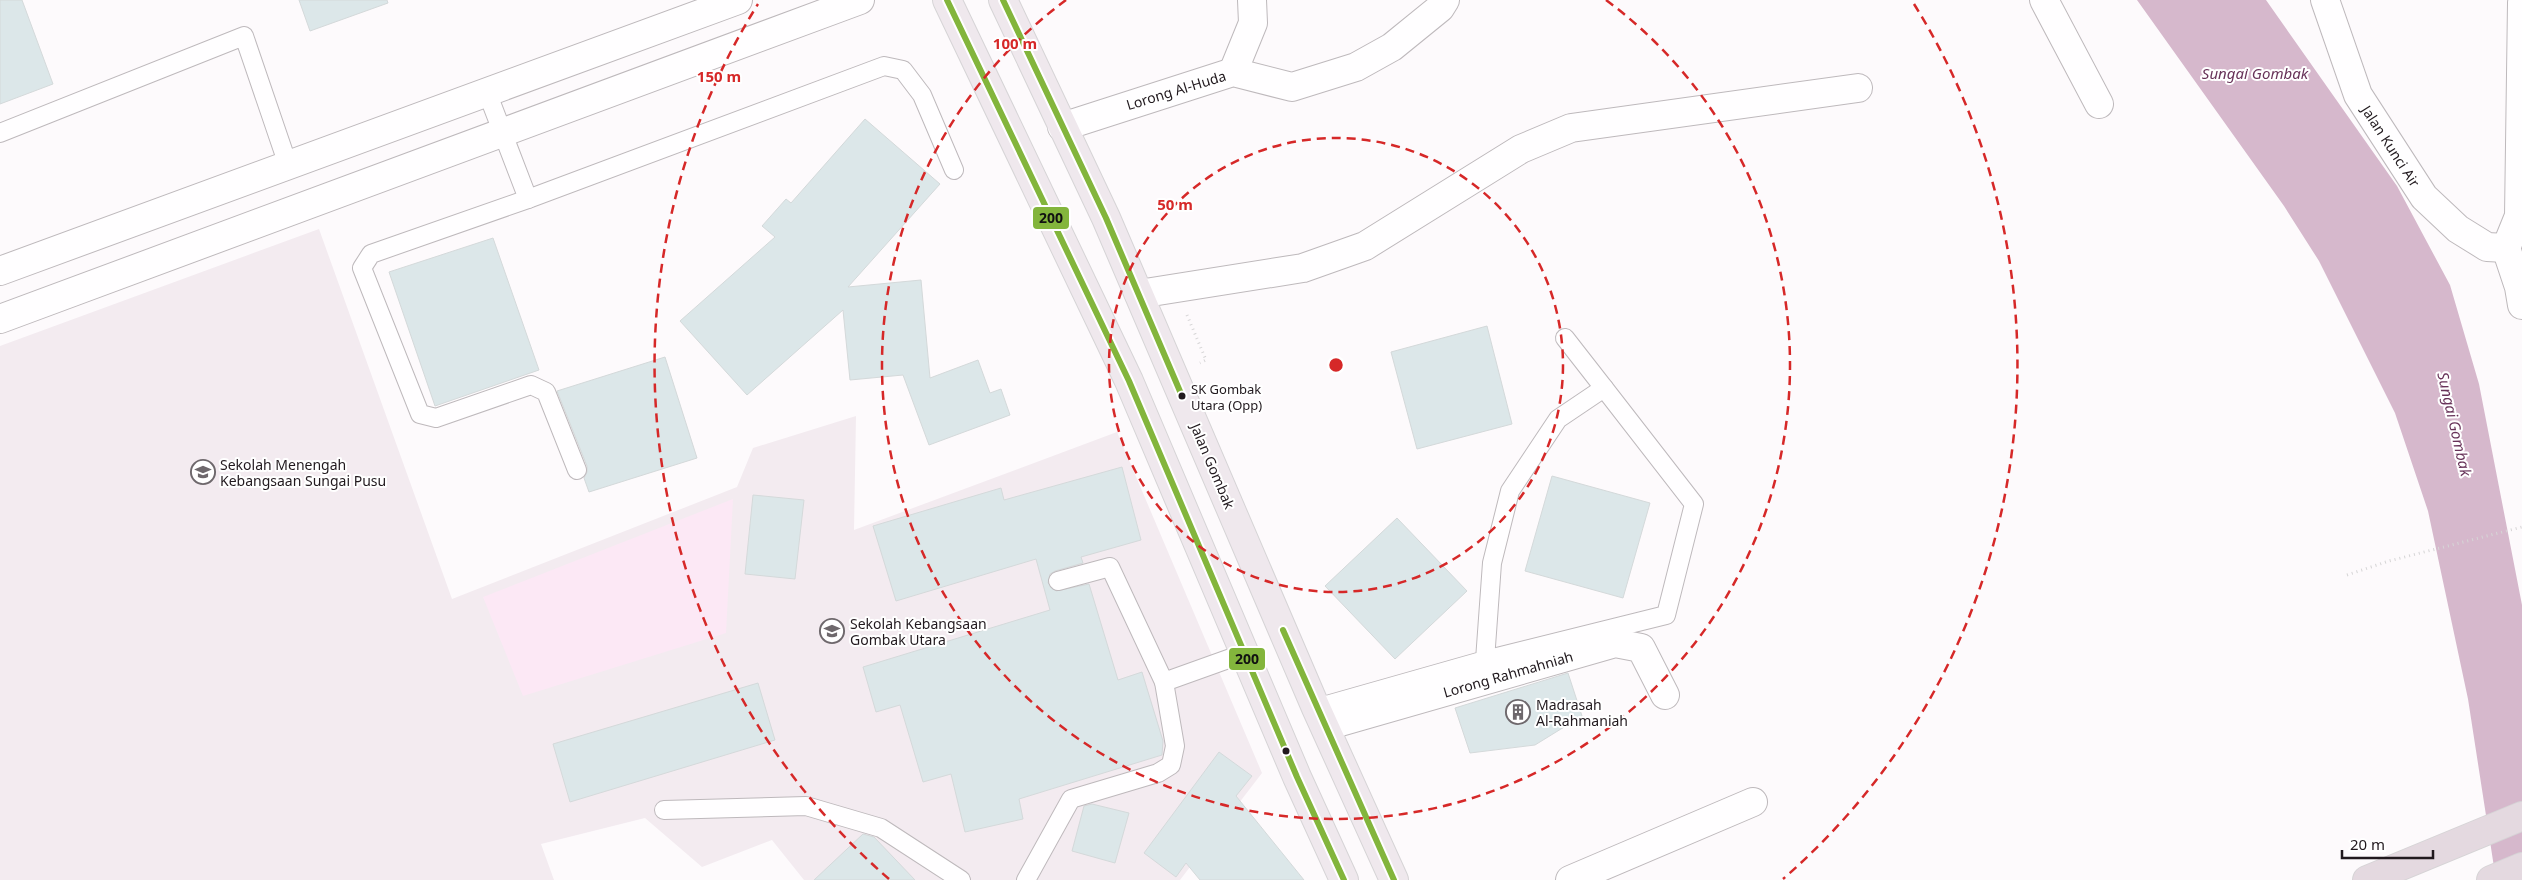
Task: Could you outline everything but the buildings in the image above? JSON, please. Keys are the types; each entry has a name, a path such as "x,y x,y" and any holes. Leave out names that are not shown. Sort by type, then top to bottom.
{"highway":[{"path":"2366,880 2522,816"},
{"path":"2490,880 2522,867"}],"main road":[{"path":"946,0 1129,381 1297,777 1344,880"},
{"name":"Jalan Gombak","path":"1003,0 1106,218 1321,717 1394,880"}],"street":[{"path":"0,271 738,0"},
{"path":"0,319 860,0"},
{"path":"1234,72 1253,23 1252,0"},
{"name":"Lorong Al-Huda","path":"1062,127 1234,72 1292,87 1356,67 1392,47 1440,8 1445,0"},
{"path":"2044,0 2099,104"},
{"name":"Jalan Kunci Air","path":"2325,0 2358,95 2424,198 2458,229 2487,247 2506,248"},
{"path":"2521,294 2506,248 2519,216 2522,3"},
{"path":"1139,294 1303,268 1365,246 1521,149 1571,128 1858,88"},
{"name":"Lorong Rahmahniah","path":"1321,717 1615,643 1641,648 1665,695"},
{"path":"1570,880 1753,802"}],"lane":[{"path":"0,133 244,36 288,165"},
{"path":"577,470 546,392 531,384 436,418 420,414 362,268 371,254 528,199 884,66 903,70 922,94 954,170"},
{"path":"487,92 528,199"},
{"path":"1321,717 1485,660 1666,615 1694,504 1565,338"},
{"path":"1485,660 1492,563 1510,491 1558,419 1604,388"},
{"path":"1026,880 1071,799 1158,773 1171,765 1175,746 1164,682 1110,567 1058,581"},
{"path":"1164,682 1245,653"},
{"path":"664,810 806,806 881,828 962,880"}],"path":[{"path":"1185,312 1206,360"},
{"path":"2347,575 2389,561 2522,527"}],"shaded area":[{"path":"319,229 452,599 737,487 753,448 856,416 854,530 1117,432 1262,773 1180,880 804,880 772,840 702,867 645,818 541,844 554,880 0,880 0,346"},
{"path":"733,499 726,633 523,696 483,597"}],"water":[{"name":"Sungai Gombak","path":"2137,0 2266,0 2397,186 2450,285 2479,384 2522,605 2522,880 2496,880 2468,699 2428,511 2395,413 2319,261 2284,206"}],"transit line":[{"name":"200","path":"947,0 1129,381 1297,777 1344,880"},
{"name":"200","path":"1003,0 1106,218 1182,396"},
{"name":"200","path":"1283,630 1394,880"}],"place":[{"name":"SK Gombak Utara (Opp)","path":"1182,396"},
{"name":"Sekolah Menengah Kebangsaan Sungai Pusu","path":"203,472"},
{"name":"Sekolah Kebangsaan Gombak Utara","path":"832,631"},
{"name":"Madrasah Al-Rahmaniah","path":"1518,712"}]}
